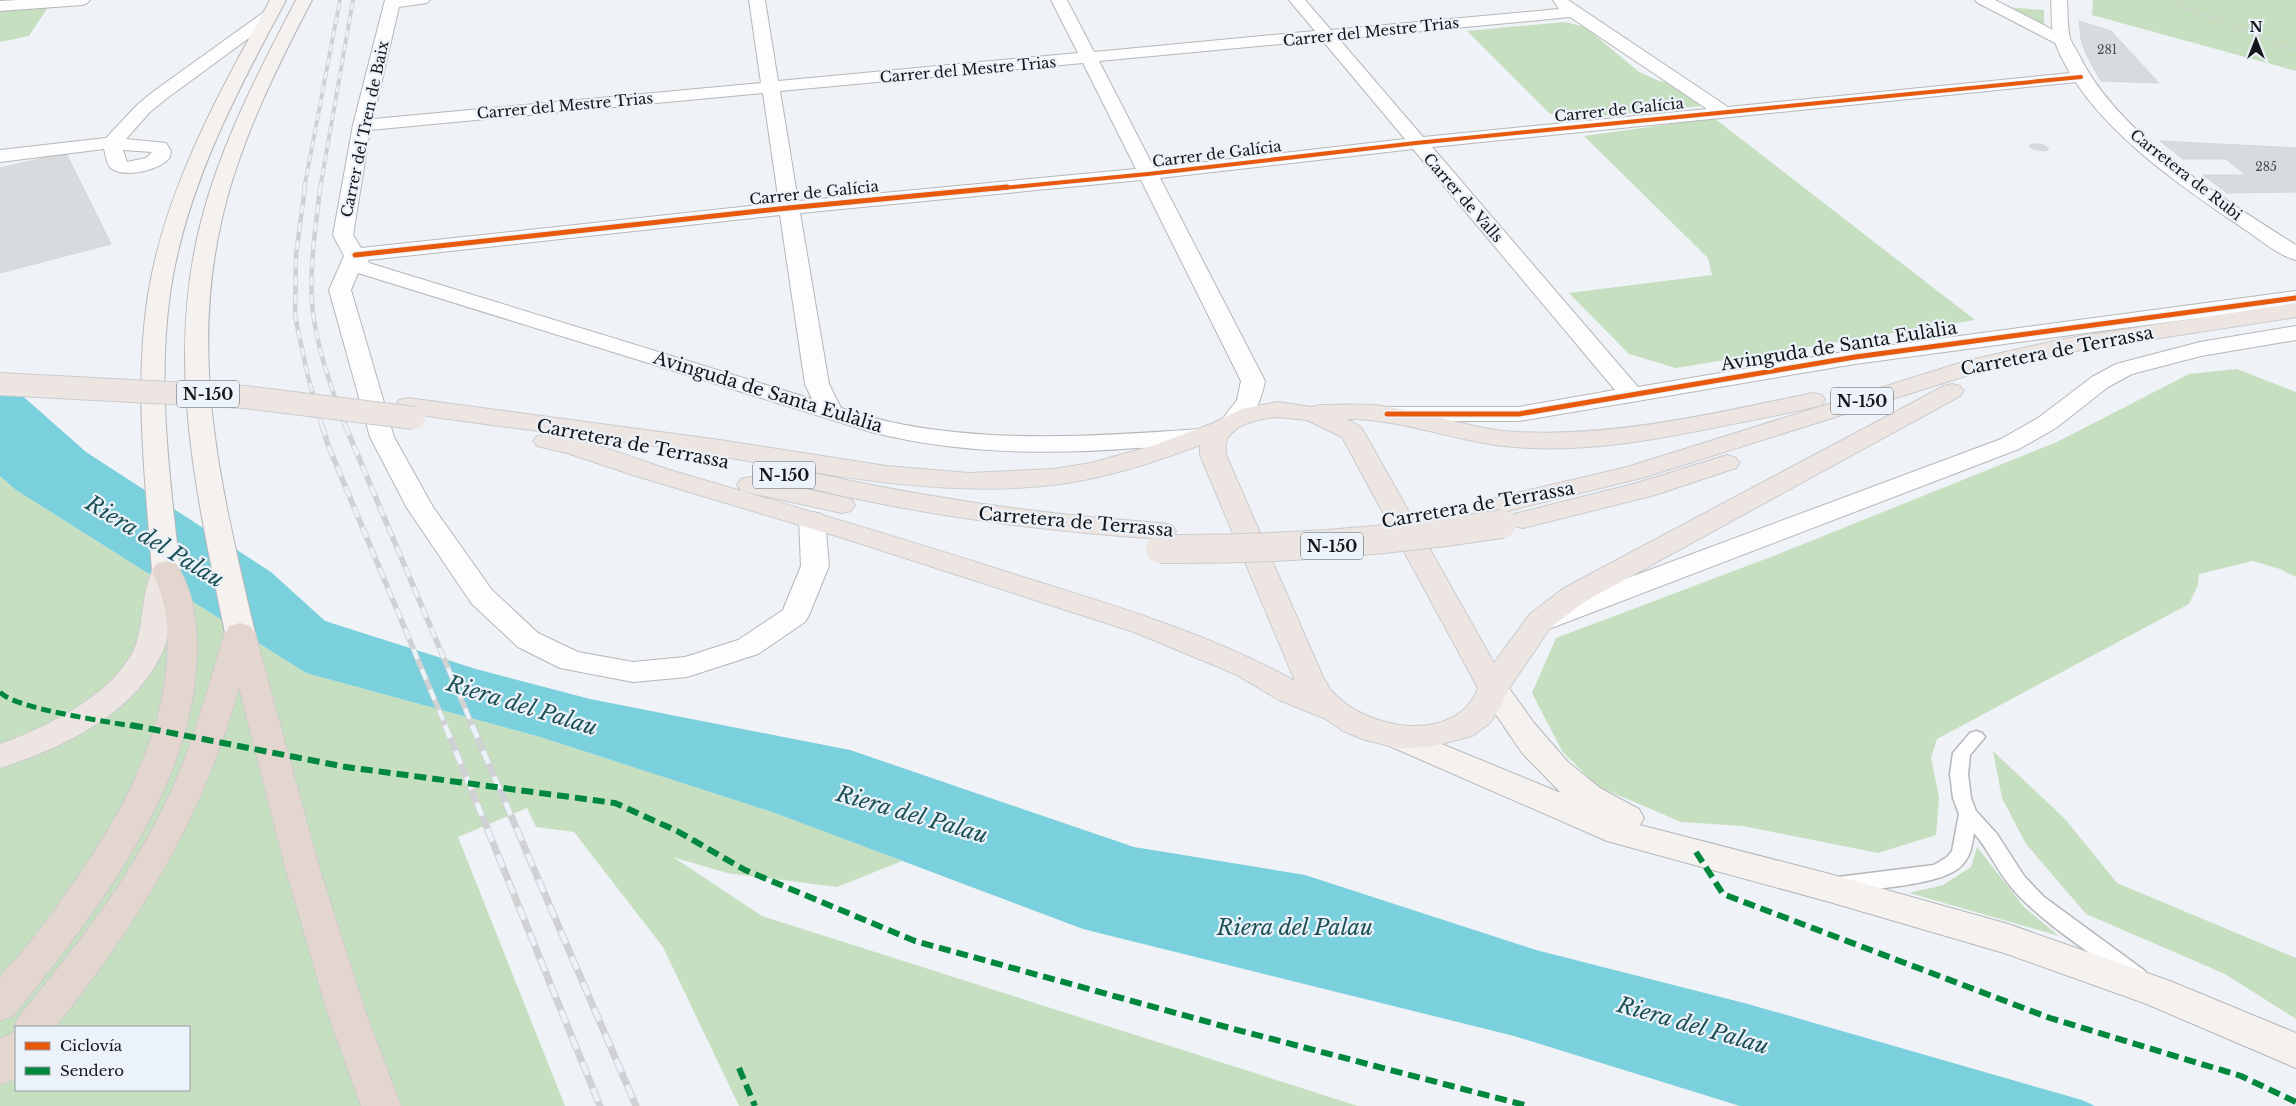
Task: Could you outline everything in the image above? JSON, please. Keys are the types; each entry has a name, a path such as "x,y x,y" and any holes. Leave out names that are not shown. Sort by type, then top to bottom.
{"highway":[{"path":"0,1005 48,948 91,886 126,831 163,752 176,701 182,666 182,624 176,596 166,570"},
{"path":"35,1026 97,943 136,886 165,838 194,776 216,716 240,633"},
{"path":"240,633 301,863 344,1008 381,1106"},
{"path":"0,1067 15,1049"}],"main road":[{"path":"240,633 201,436 196,350 198,305 204,256 214,215 232,159 252,106 304,0"},
{"path":"0,756 25,748 76,723 107,699 142,660 149,649 156,628 158,599 166,570 154,403 154,348 158,302 165,264 185,192 208,136 232,83 274,7"},
{"name":"Carretera de Terrassa","path":"527,423 701,456 940,508 1073,525 1161,540 1256,549 1346,545 1444,534 1580,487 1636,472 1966,368 2063,346 2296,310"},
{"name":"Carretera de Terrassa","path":"1495,516 1646,489 1952,391 2059,364 2296,327"},
{"path":"527,423 684,443 894,476 956,480 1032,479 1085,473 1116,467 1219,428 1250,414 1276,410 1387,414 1461,431 1516,440 1579,440 1665,430 1966,368"},
{"name":"N-150","path":"0,371 257,388 411,411 573,446"},
{"name":"N-150","path":"0,384 246,397 527,423"},
{"path":"1219,428 1213,442 1212,455 1308,676 1320,698 1354,723 1376,732 1398,736 1429,736 1461,728 1479,715 1493,688 1540,621 1574,595 1952,391"},
{"path":"1311,412 1336,422 1352,432 1493,688 1516,724 1539,753 1584,794 1696,852"},
{"path":"573,446 644,471 812,520 1144,625 1204,648 1246,667 1290,692 1337,712"},
{"name":"Carretera de Terrassa","path":"573,446 877,512 1002,535 1065,543 1161,540"},
{"path":"1398,736 1620,832 1826,887 2008,939 2157,992 2296,1050"}],"street":[{"path":"0,6 82,0"},
{"path":"392,1 422,0"},
{"path":"757,0 817,384 831,413"},
{"path":"1059,0 1253,381 1249,401 1219,428"},
{"name":"Carrer de Valls","path":"1296,0 1632,395"},
{"path":"1559,0 1573,12 1724,112"},
{"path":"1983,0 2063,41"},
{"name":"Carretera de Rubi","path":"2059,0 2057,10 2063,41 2081,77 2116,119 2145,146 2217,201 2296,254"},
{"name":"Carrer del Tren de Baix","path":"355,255 343,235 362,125 392,1"},
{"path":"0,156 112,144 144,108 274,7"},
{"name":"Carrer del Mestre Trias","path":"362,125 1088,59 1573,12"},
{"name":"Carrer de Galícia","path":"355,255 788,208 1148,174 1416,143 2081,77"},
{"path":"355,255 340,290 382,437 420,508 482,597 528,640 572,661 633,672 687,667 748,647 794,615 815,566 812,520"},
{"name":"Avinguda de Santa Eulàlia","path":"355,255 361,267 831,413 908,433 1006,444 1100,444 1219,428"},
{"name":"Avinguda de Santa Eulàlia","path":"1387,414 1520,414 1855,357 2296,298"},
{"path":"1540,621 2010,444 2047,424 2100,382 2124,369 2200,348 2296,333"}],"lane":[{"path":"1976,737 1962,753 1959,774 1962,798 1968,814 1990,839 2017,881 2037,902 2157,992"},
{"path":"1826,887 1938,872 1954,862 1961,853 1968,814"}],"path":[{"path":"2174,0 2184,7 2296,50"}],"green space":[{"path":"2093,0 2296,0 2296,71 2092,15"},
{"path":"48,7 29,36 0,42 0,10"},
{"path":"2006,7 2044,10 2044,26"},
{"path":"1565,22 1585,27 1639,72 1659,81 1675,84 1702,106 1571,119 1563,113 1550,114 1467,31"},
{"path":"1714,118 1975,320 1676,368 1629,354 1569,293 1712,275 1708,258 1584,136"},
{"path":"2237,369 2296,392 2296,577 2280,569 2253,561 2199,574 2198,585 2189,604 1937,739 1931,758 1939,797 1936,835 1878,853 1743,826 1681,822 1597,786 1562,751 1532,693 1556,638 1781,553 2057,442 2189,374"},
{"path":"0,476 16,490 306,673 540,737 775,813 902,861 837,887 727,873 673,857 762,916 1358,1106 739,1106 663,947 574,832 536,827 527,808 458,837 565,1106 0,1106"},
{"path":"1993,751 2065,819 2117,883 2296,958 2296,1019 2225,974 2086,914 2026,844 2002,798"},
{"path":"1977,847 2024,907 2059,936 1909,893 1943,885 1971,867"}],"water":[{"name":"Riera del Palau","path":"0,376 86,452 271,572 325,621 476,669 590,699 850,750 1134,847 1305,875 1536,950 1748,1004 2082,1100 2095,1106 1740,1106 1514,1036 1083,929 775,813 540,737 306,673 16,490 0,476"}],"building":[{"path":"2079,21 2111,31 2159,83 2101,81 2086,54 2081,39"},
{"path":"2160,141 2296,148 2296,192 2227,193 2203,175 2246,175 2226,159 2183,159"},
{"path":"2032,144 2042,144 2049,149 2046,151 2033,149 2029,146"},
{"path":"66,153 111,244 0,273 0,168"}],"railway":[{"path":"304,189 340,0"},
{"path":"320,189 353,0"},
{"path":"305,187 296,255 295,316 308,377 322,426"},
{"path":"320,187 311,282 313,313 322,356 345,426"},
{"path":"322,425 328,445 446,727"},
{"path":"345,425 473,727"},
{"path":"445,725 600,1106"},
{"path":"472,725 636,1106"}],"marked path":[{"path":"0,692 4,697 25,705 346,767 615,803 677,831 745,870 915,941 1230,1028 1528,1106"},
{"path":"1696,852 1723,894 2050,1018 2241,1076 2296,1102"},
{"path":"739,1068 755,1106"}],"cycle path":[{"path":"355,255 788,208 1148,174 1416,143 2081,77"},
{"path":"1387,414 1519,414 1855,357 2296,298"}]}
